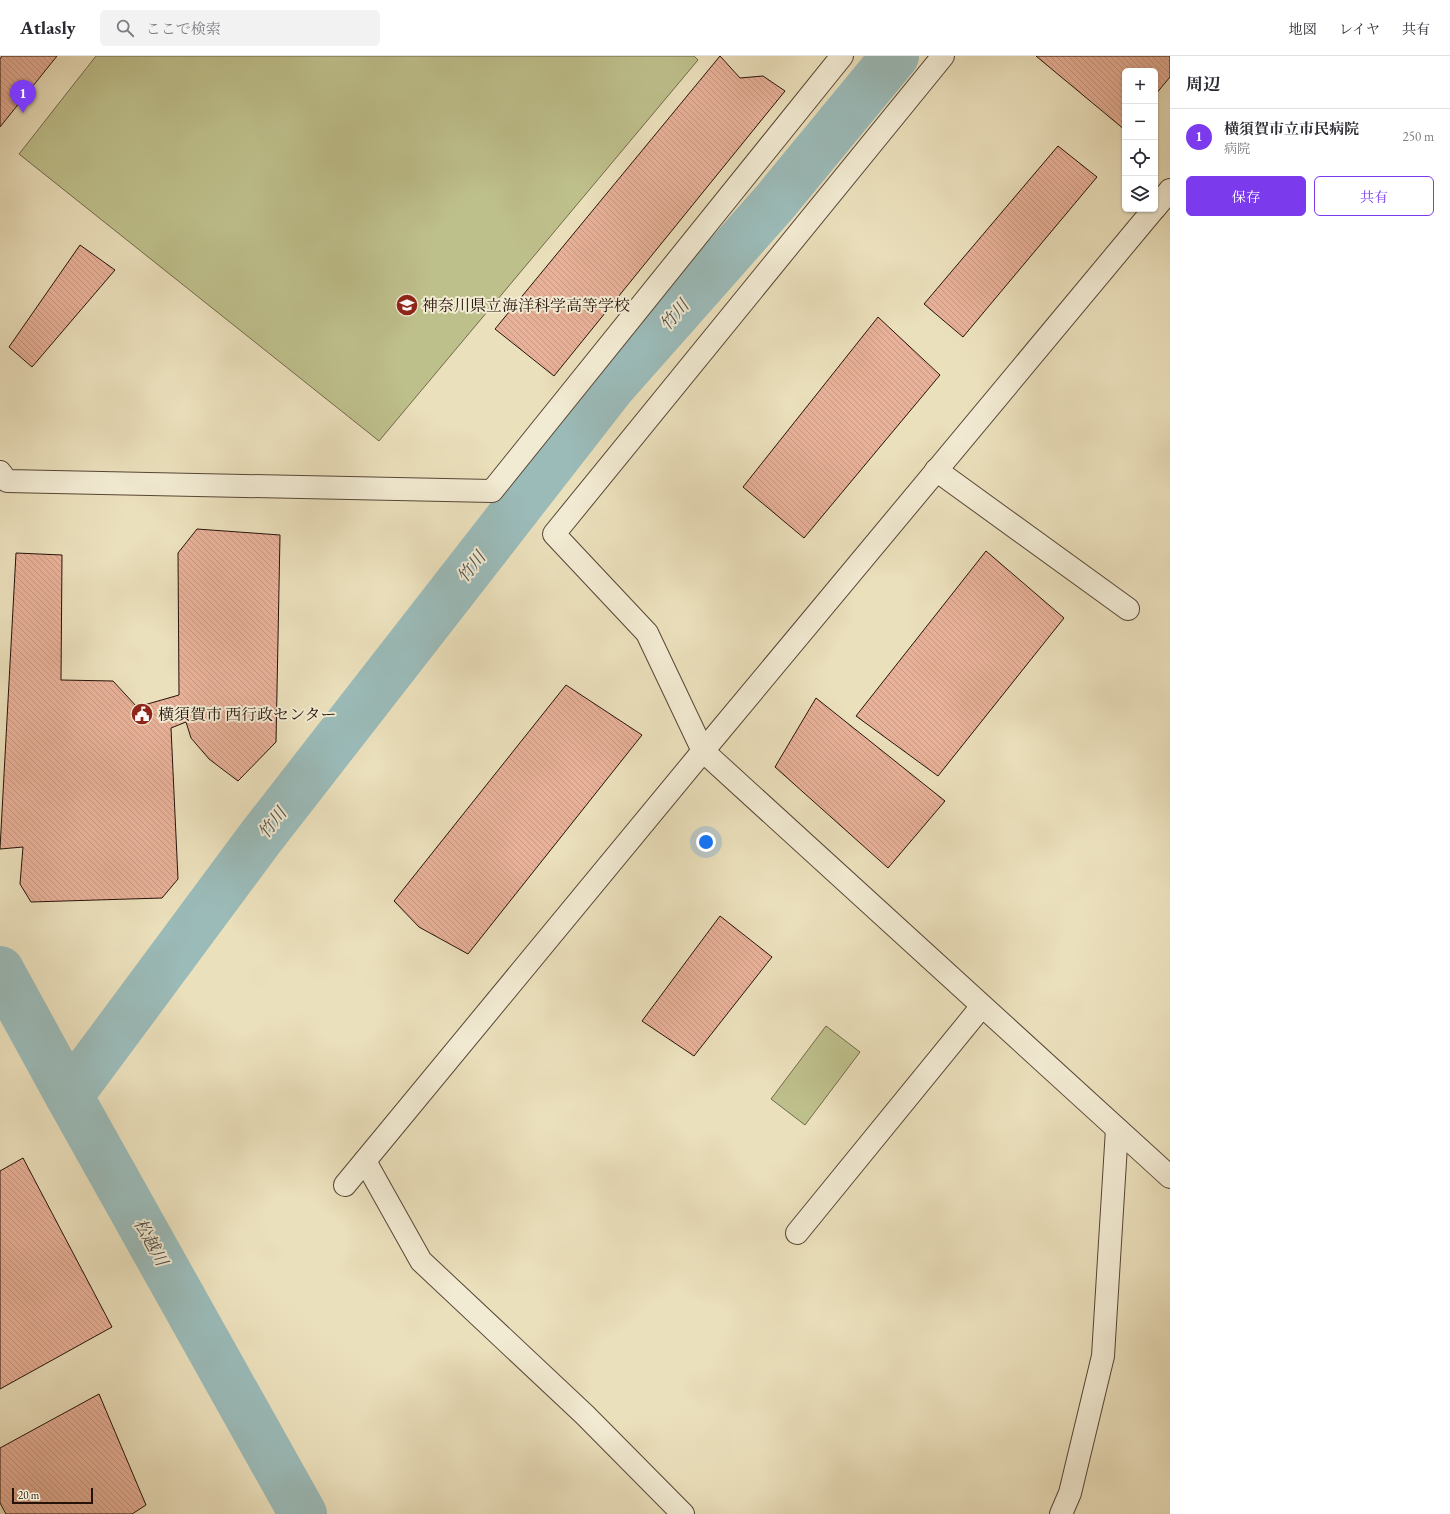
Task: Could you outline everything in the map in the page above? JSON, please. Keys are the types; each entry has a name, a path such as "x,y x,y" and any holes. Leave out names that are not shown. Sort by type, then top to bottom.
{"street":[{"path":"0,472 7,481 492,491 842,56"},
{"path":"943,56 554,534 647,633 703,751 1170,1177"},
{"path":"1158,204 1170,190"},
{"path":"345,1185 1151,212"},
{"path":"936,470 1128,609"},
{"path":"797,1233 982,1006"},
{"path":"1061,1514 1070,1493 1103,1356 1117,1129"},
{"path":"365,1161 421,1261 585,1414 683,1514"}],"green space":[{"name":"神奈川県立海洋科学高等学校","path":"96,56 694,56 698,60 379,441 19,154"},
{"path":"826,1026 860,1052 805,1125 771,1099"}],"building":[{"path":"2,56 57,56 0,127 0,59"},
{"path":"720,56 740,78 763,76 785,91 554,376 495,329"},
{"path":"1036,56 1170,56 1170,77 1158,91 1158,68 1122,68 1122,128"},
{"path":"1058,146 1097,177 963,337 924,304"},
{"path":"80,245 115,270 32,367 9,347"},
{"path":"878,317 940,375 804,538 743,487"},
{"name":"横須賀市 西行政センター","path":"197,529 280,535 276,742 238,781 209,759 191,738 186,722 171,728 178,879 162,898 31,902 20,884 23,847 0,849 16,553 62,555 61,680 113,681 137,707 179,695 178,553"},
{"path":"986,551 1064,618 938,776 856,716"},
{"path":"566,685 642,735 468,954 419,927 394,901"},
{"path":"816,698 945,801 888,868 775,767"},
{"path":"720,916 772,957 694,1056 642,1021"},
{"path":"23,1158 112,1327 0,1389 0,1171"},
{"path":"99,1394 146,1505 132,1514 6,1514 0,1503 0,1448"}],"waterway":[{"name":"竹川","path":"69,1096 261,837 612,386 774,203 895,56"},
{"name":"松越川","path":"0,970 303,1514"}],"place":[{"name":"横須賀市立市民病院","path":"23,113"},
{"name":"神奈川県立海洋科学高等学校","path":"407,305"},
{"name":"横須賀市 西行政センター","path":"142,714"}]}
